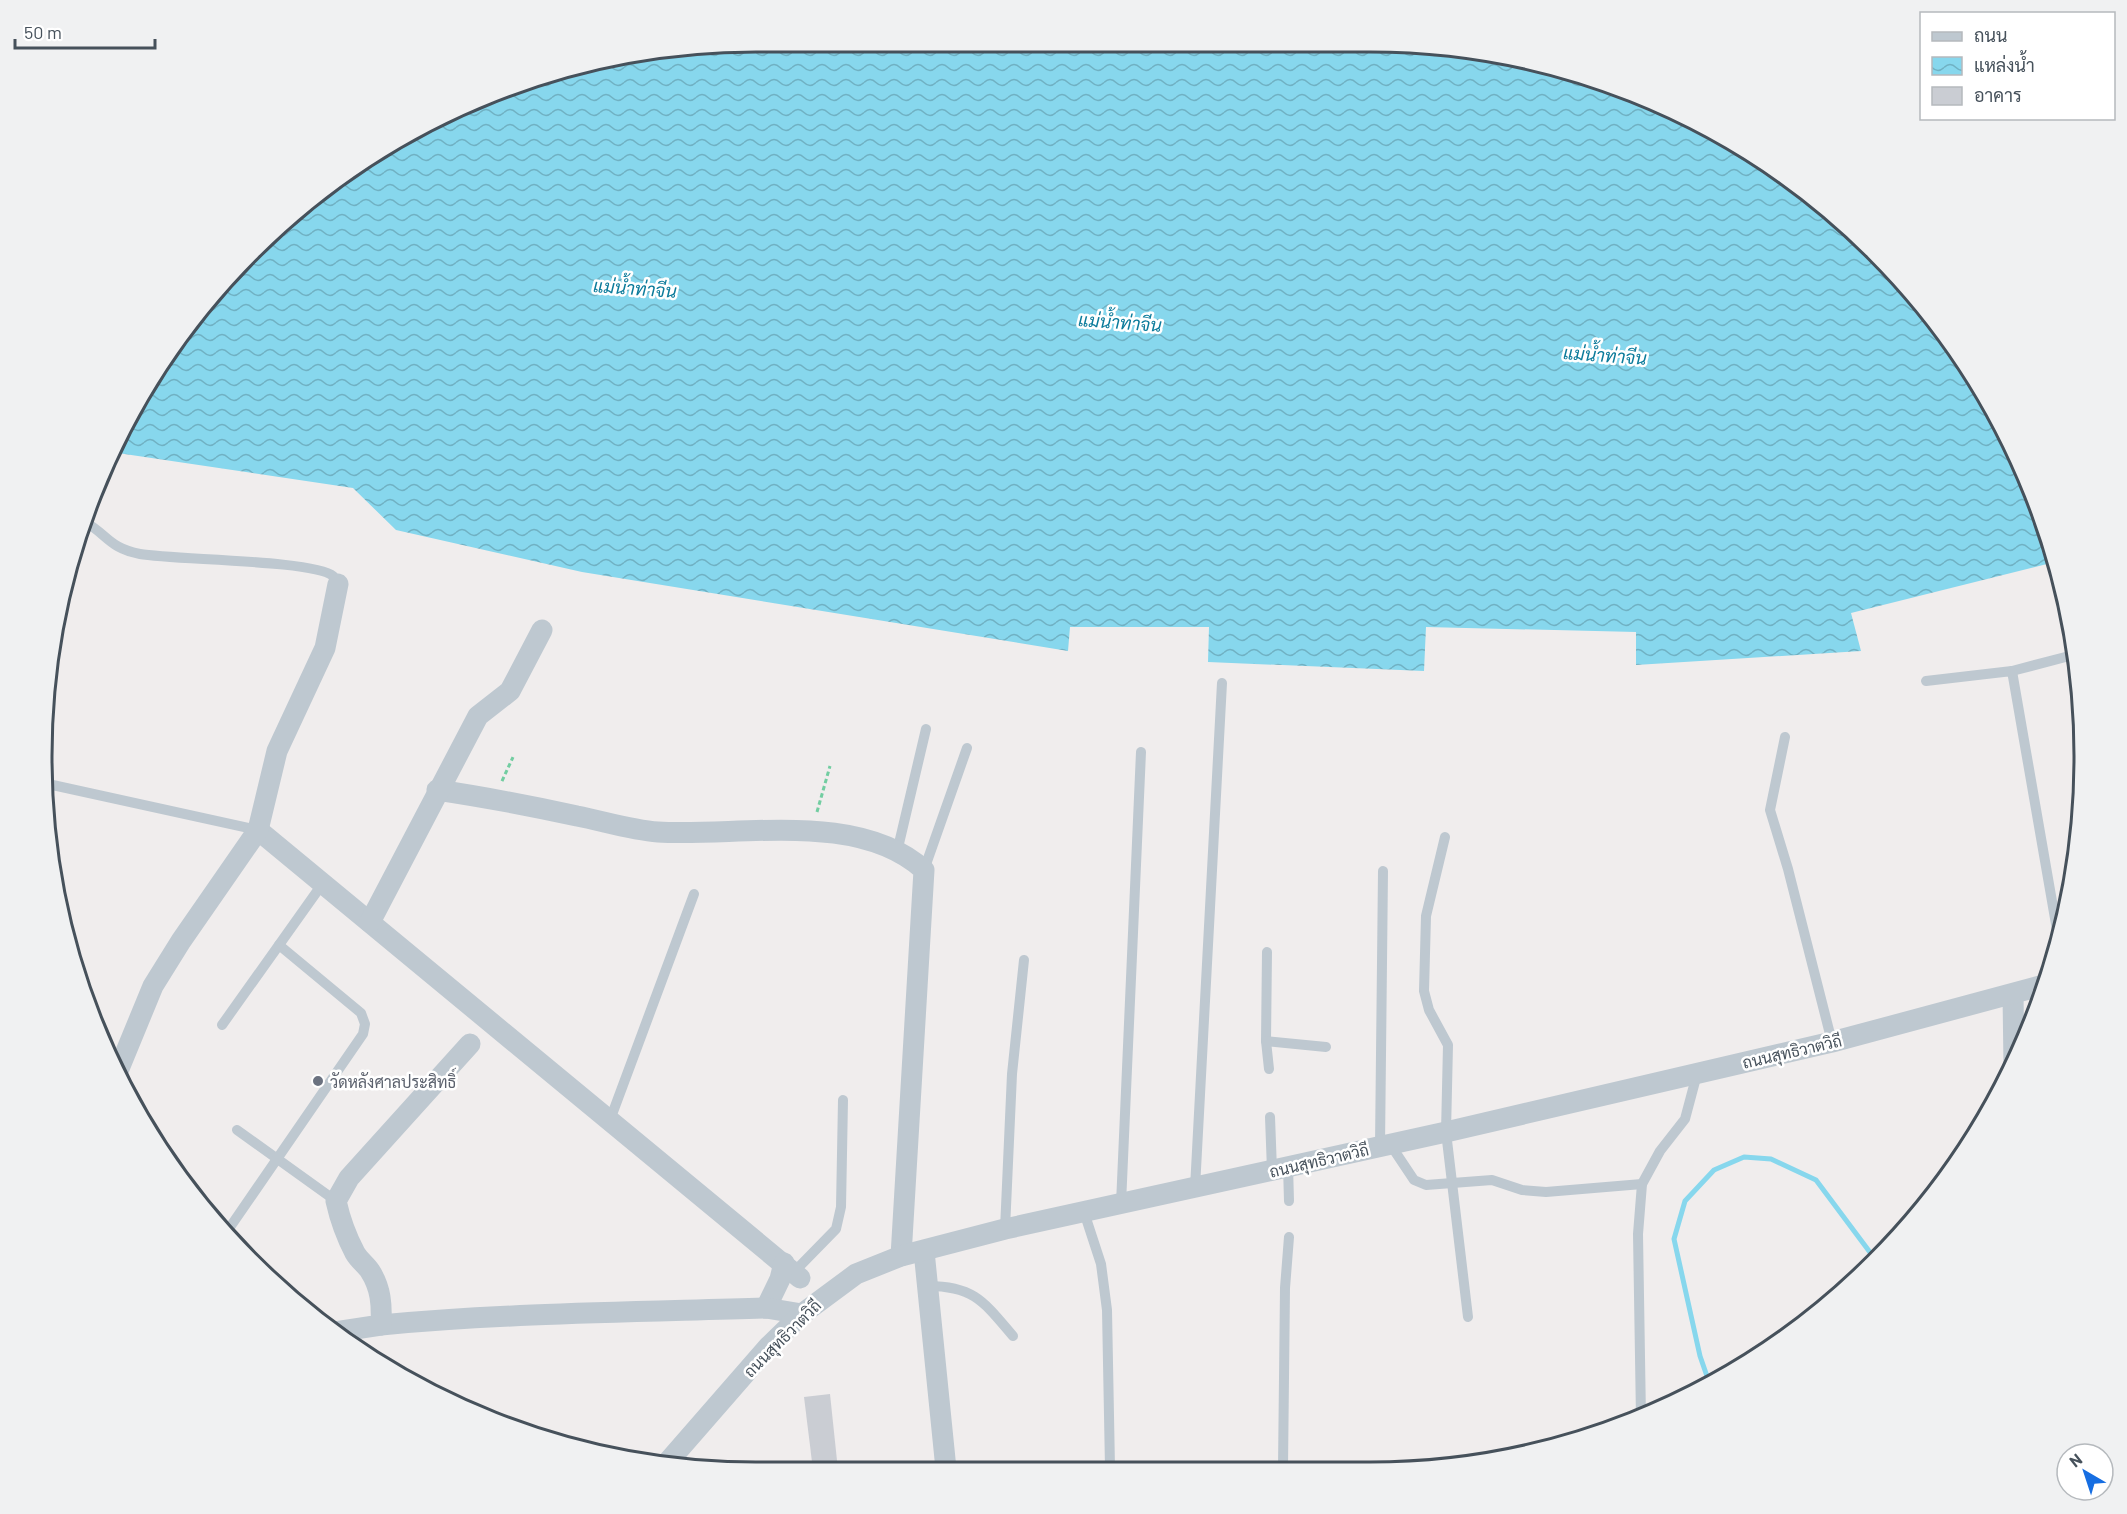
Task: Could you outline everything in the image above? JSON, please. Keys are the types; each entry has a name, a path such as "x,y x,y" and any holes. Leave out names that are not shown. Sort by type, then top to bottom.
{"street":[{"path":"122,1062 153,986 181,941 258,830 277,751 325,648 338,584"},
{"path":"370,922 437,790 478,716 510,691 543,630"},
{"path":"437,790 658,831 771,829 811,831 858,839 897,852 910,858 924,870 901,1256"},
{"path":"258,830 802,1279"},
{"name":"ถนนสุทธิวาตวิถี","path":"673,1456 769,1346 802,1314 802,1279 856,1274 901,1256 1005,1229 1697,1074 1832,1042 2035,988"},
{"path":"2013,994 2014,1043"},
{"path":"381,1325 382,1305 378,1284 356,1256 341,1225 336,1201 349,1178 490,1021"},
{"path":"924,1251 945,1462"},
{"path":"766,1308 780,1279 802,1279"},
{"path":"348,1330 417,1320 527,1315 766,1308 802,1314"}],"lane":[{"path":"91,527 115,547 140,554 294,567 323,572 333,576 338,584"},
{"path":"1926,681 2012,671 2067,657"},
{"path":"2012,671 2054,921"},
{"path":"1195,1188 1222,683"},
{"path":"897,852 926,729"},
{"path":"1785,737 1770,810 1788,869 1832,1042"},
{"path":"924,870 967,748"},
{"path":"1120,1204 1141,752"},
{"path":"53,785 258,830"},
{"path":"1445,837 1426,916 1424,991 1428,1010 1448,1045 1446,1132 1454,1183 1468,1317"},
{"path":"1383,871 1385,1145 1414,1180 1426,1185 1492,1180 1522,1190 1546,1192 1642,1184"},
{"path":"222,1024 323,883"},
{"path":"610,1120 694,894"},
{"path":"231,1226 363,1034 365,1024 361,1013 279,945"},
{"path":"1268,952 1266,1041 1269,1069"},
{"path":"1005,1229 1012,1074 1024,960"},
{"path":"1266,1041 1326,1047"},
{"path":"1641,1408 1638,1234 1642,1184 1660,1150 1685,1119 1697,1074"},
{"path":"802,1279 836,1229 841,1207 843,1100"},
{"path":"1270,1117 1289,1201"},
{"path":"237,1130 336,1201"},
{"path":"1084,1212 1101,1264 1107,1310 1110,1462"},
{"path":"1283,1462 1285,1288 1289,1237"},
{"path":"928,1286 954,1286 969,1292 990,1308 1013,1336"}],"path":[{"path":"495,799 513,757"},
{"path":"811,831 830,766"}],"water":[{"name":"แม่น้ำท่าจีน","path":"757,52 1370,52 1416,54 1507,66 1596,90 1640,106 1682,125 1761,171 1835,227 1900,292 1956,366 2002,445 2021,487 2047,564 1851,613 1861,651 1636,665 1636,632 1426,627 1424,671 1208,662 1209,627 1070,627 1068,651 582,572 396,530 353,488 121,454 147,405 198,328 227,292 292,227 366,171 445,125 487,106 531,90 620,66 711,54"}],"building":[{"path":"830,1394 837,1462 812,1462 804,1397"}],"waterway":[{"path":"1707,1375 1700,1356 1674,1239 1685,1201 1714,1170 1744,1157 1771,1159 1816,1180 1870,1253"}],"place":[{"name":"วัดหลังศาลประสิทธิ์","path":"318,1081"}]}
